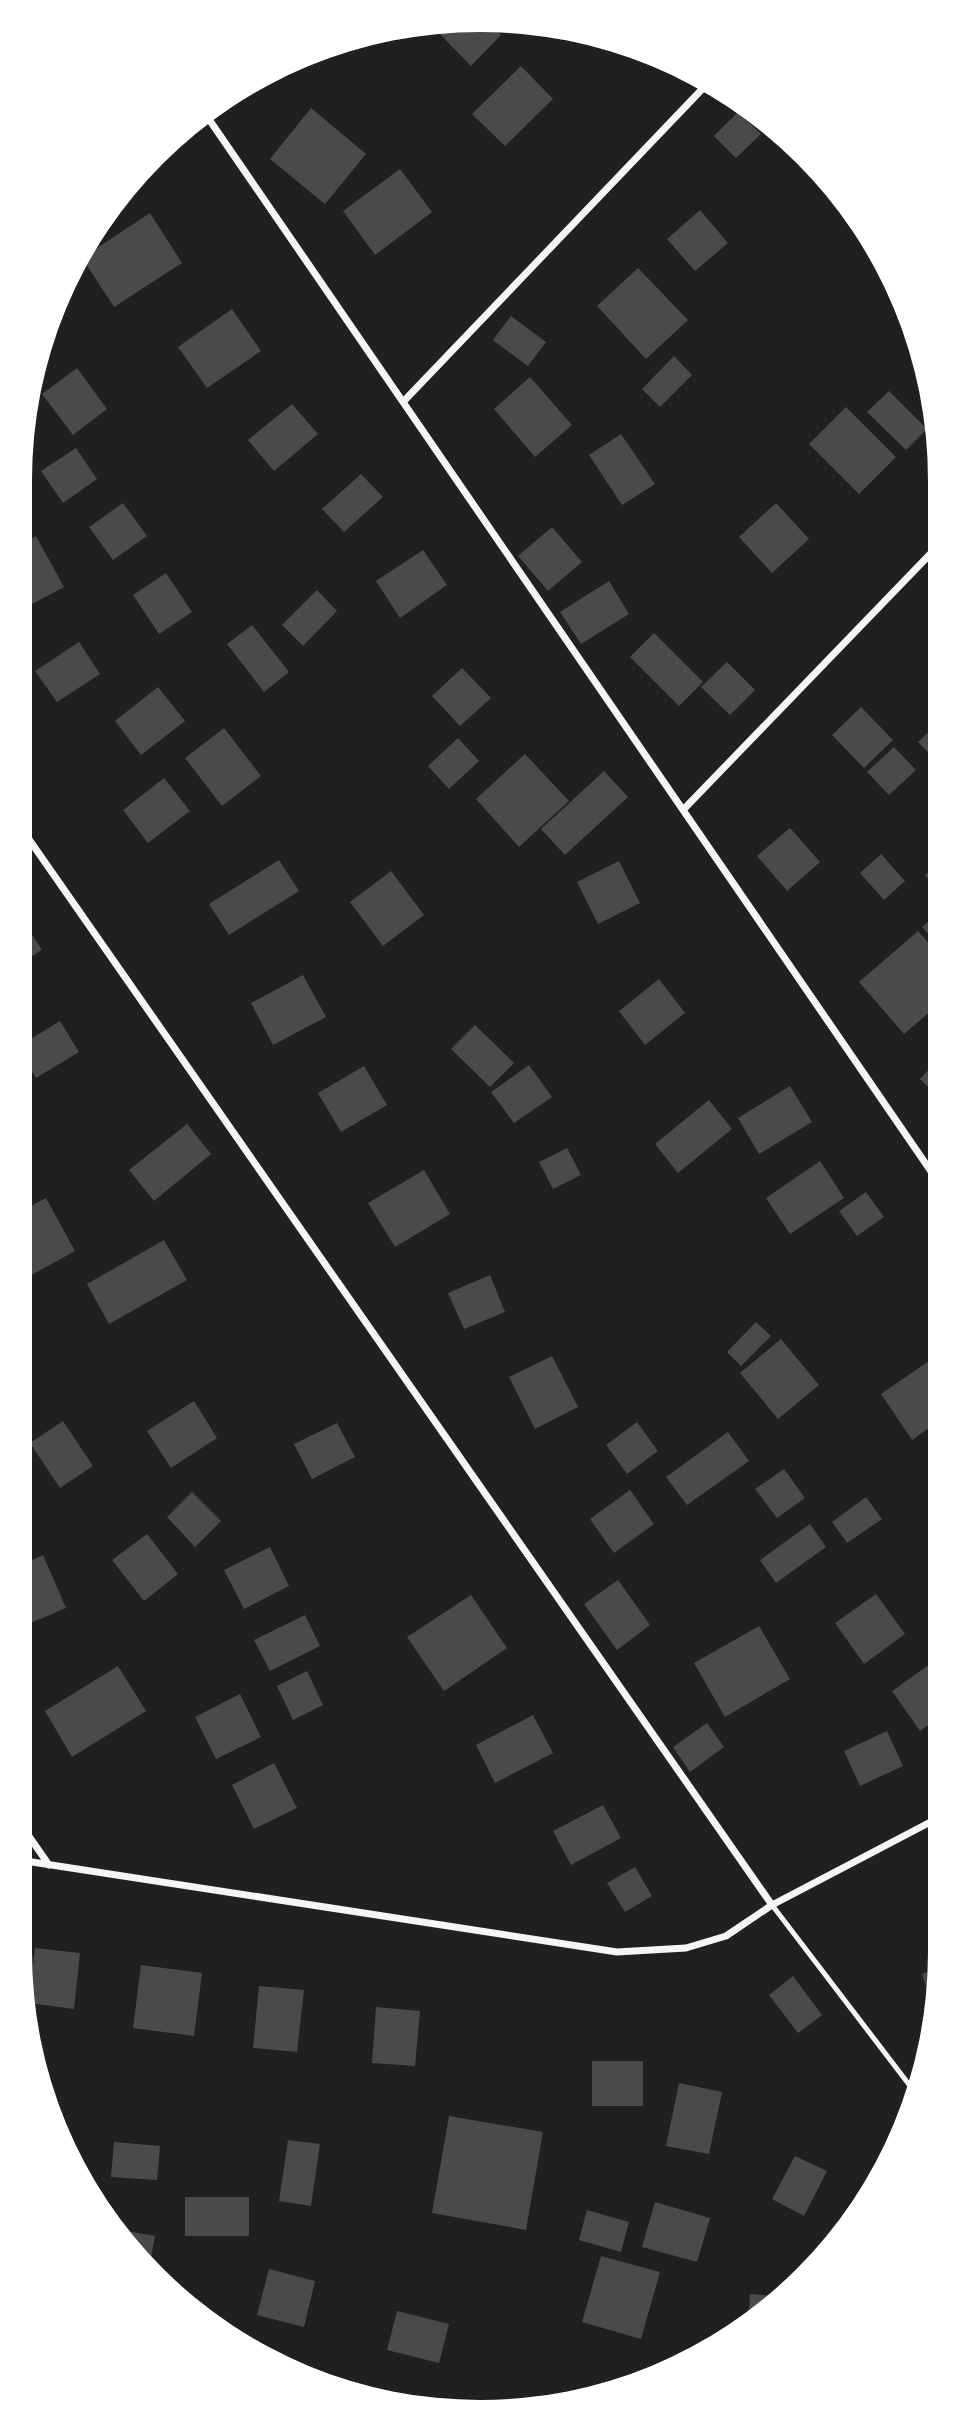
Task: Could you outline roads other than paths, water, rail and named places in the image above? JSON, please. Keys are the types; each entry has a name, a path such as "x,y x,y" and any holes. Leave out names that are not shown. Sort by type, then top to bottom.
{"street":[{"path":"403,402 701,90"},
{"path":"211,122 928,1166"},
{"path":"683,810 928,556"},
{"path":"32,844 772,1905"},
{"path":"32,1862 617,1952 686,1948 726,1936 772,1905 928,1822"},
{"path":"32,1841 49,1865"}],"lane":[{"path":"772,1905 908,2084"}]}
